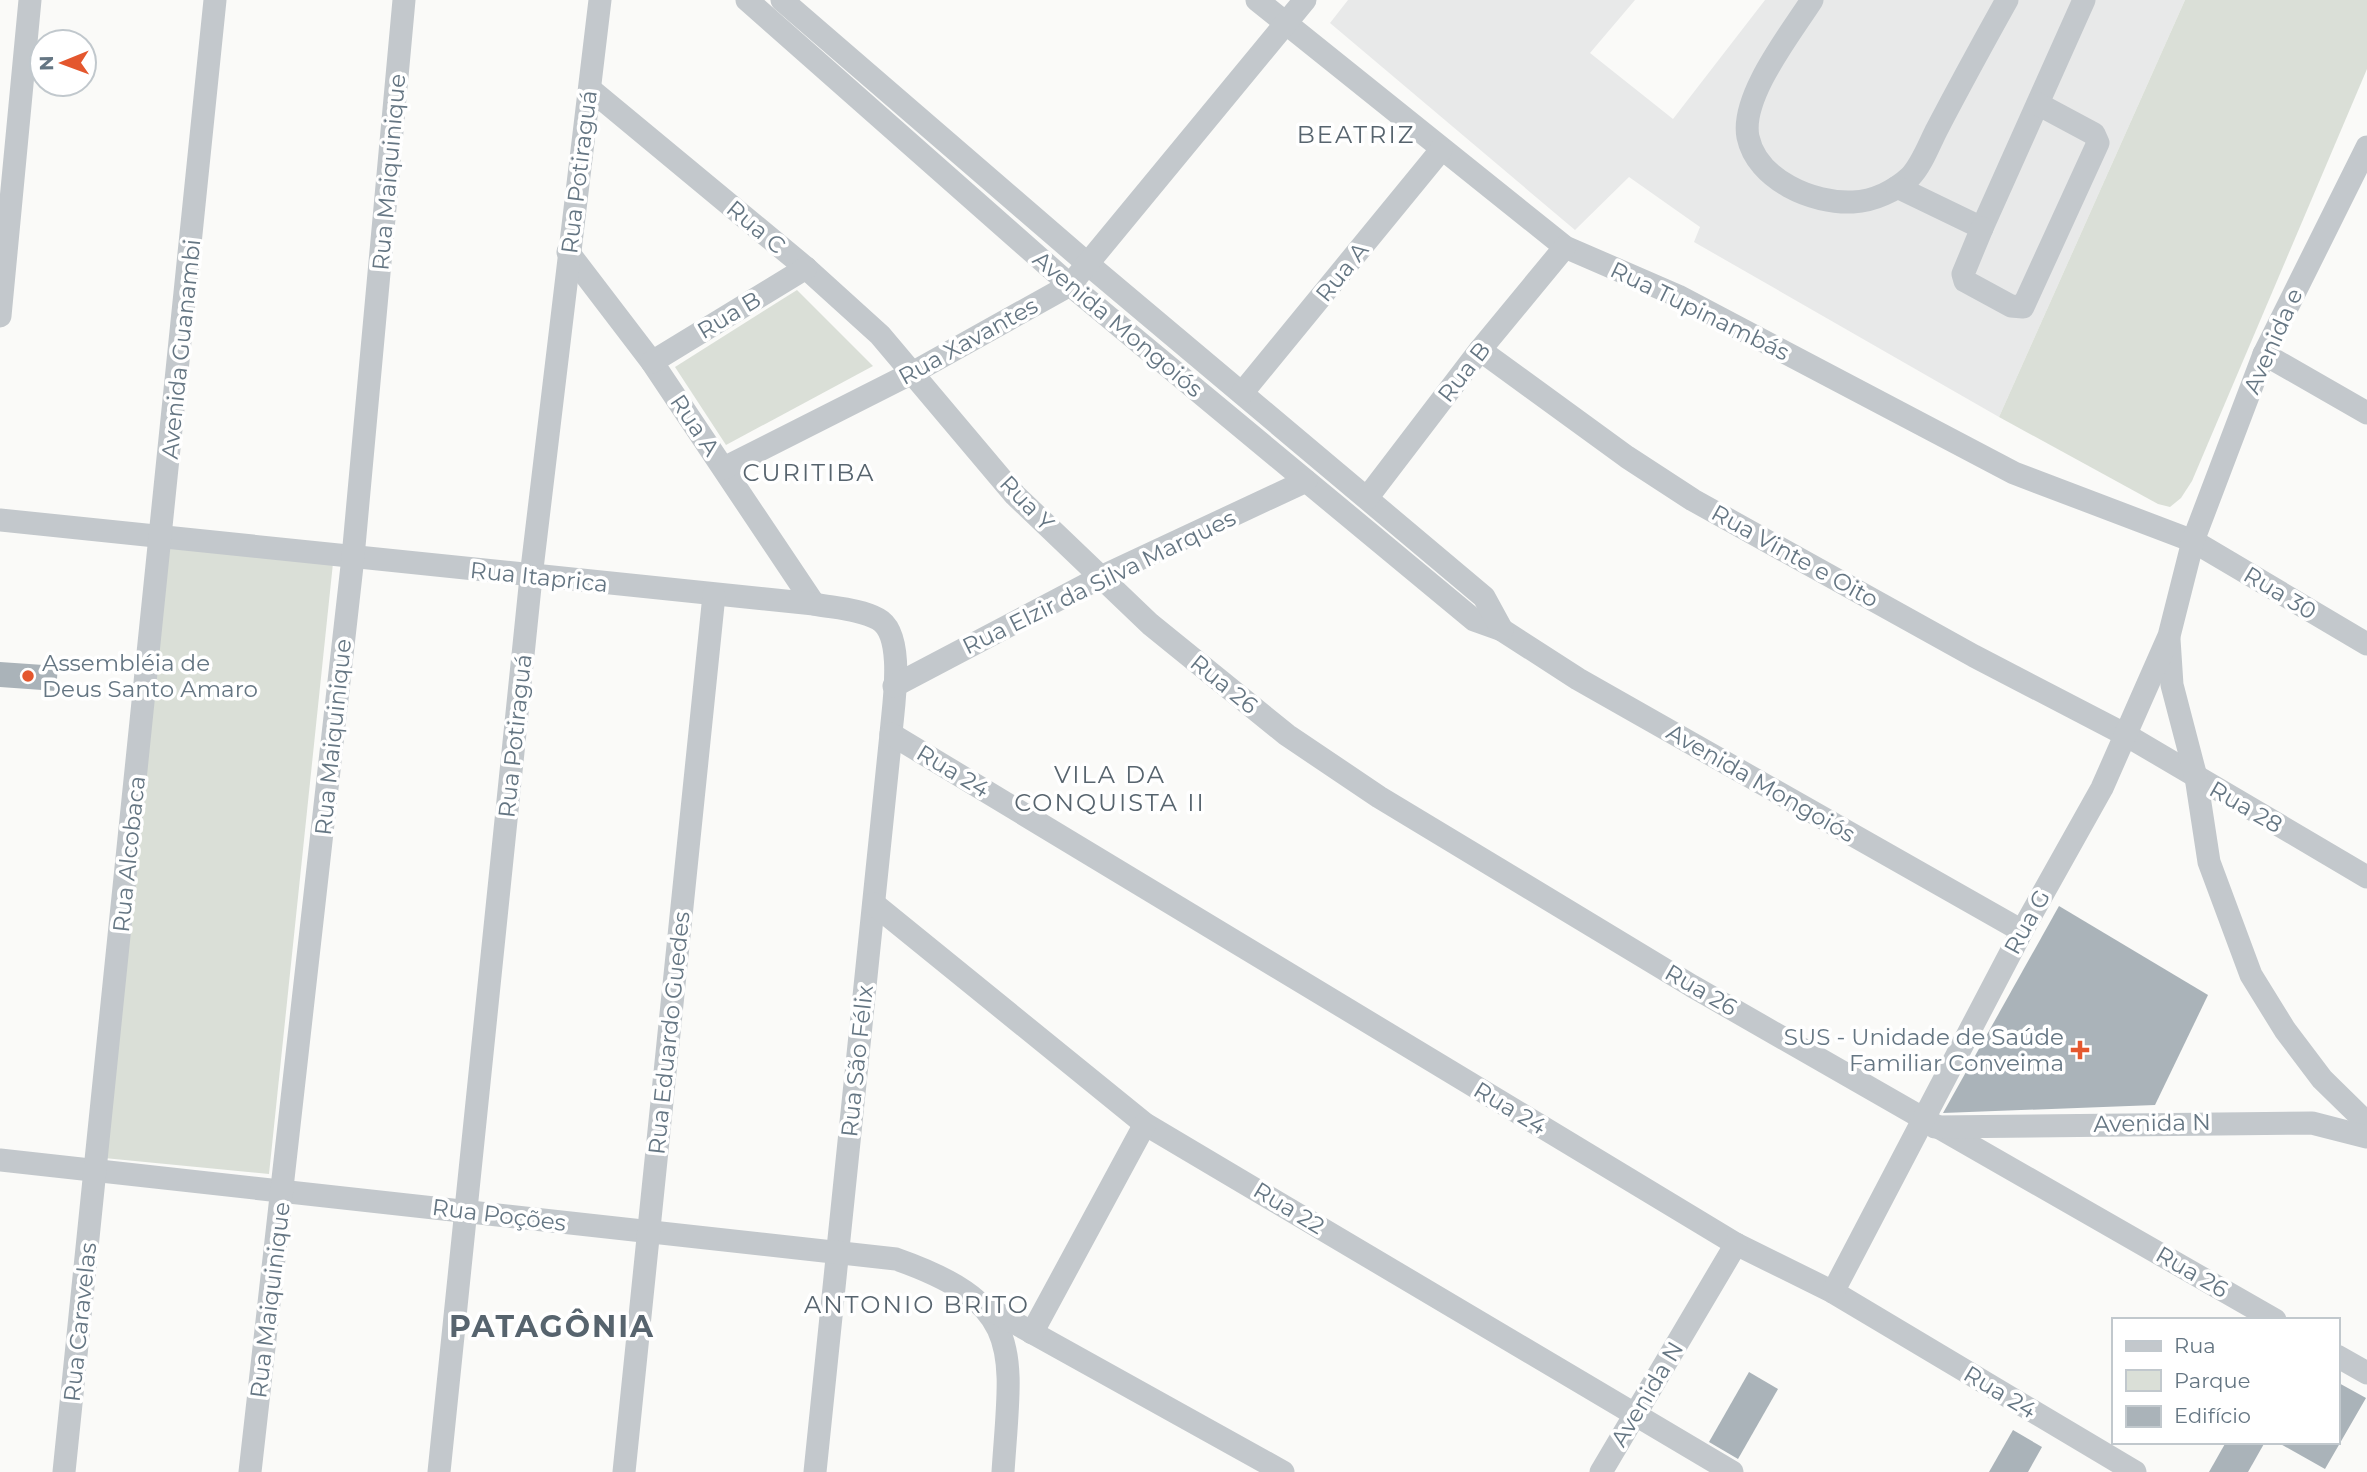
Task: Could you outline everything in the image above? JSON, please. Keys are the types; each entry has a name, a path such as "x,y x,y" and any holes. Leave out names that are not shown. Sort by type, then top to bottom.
{"street":[{"path":"0,316 30,0"},
{"name":"Avenida Guanambi","path":"162,535 215,0"},
{"name":"Rua Maiquinique","path":"250,1472 353,557 404,0"},
{"name":"Rua Potiraguá","path":"439,1472 531,577 600,0"},
{"name":"Avenida Mongoiós","path":"747,0 1070,285 1474,620 1502,630 1578,679 2022,931"},
{"name":"Avenida Mongoiós","path":"782,0 1089,265 1484,597 1502,630"},
{"name":"Rua Tupinambás","path":"1257,0 1564,247 1678,296 2014,473 2193,541"},
{"name":"Rua Xavantes","path":"724,468 914,372 1070,285 1305,0"},
{"path":"1812,0 1766,73 1751,106 1748,136 1759,163 1784,184 1815,197 1853,202 1885,195 1912,176 2007,0"},
{"path":"2038,104 2094,134 2098,143 2023,307 2011,306 1965,281 1963,274 1982,228 2084,0"},
{"name":"Rua C","path":"590,89 806,268 880,335 914,372"},
{"name":"Avenida e","path":"2193,541 2264,354 2360,180 2367,147"},
{"name":"Rua A","path":"1242,393 1441,150"},
{"path":"1897,187 1982,228"},
{"name":"Rua B","path":"1367,498 1480,350 1564,247"},
{"name":"Rua A","path":"568,252 652,362 814,604"},
{"name":"Rua B","path":"652,362 806,268"},
{"name":"Rua Vinte e Oito","path":"1480,350 1627,457 1693,500 1974,656 2126,735"},
{"path":"2264,354 2367,413"},
{"name":"Rua Y","path":"914,372 1014,495 1150,624"},
{"name":"Rua Elzir da Silva Marques","path":"894,686 1101,577 1306,481"},
{"path":"0,520 162,535"},
{"name":"Rua Itaprica","path":"162,535 531,577 814,604 879,619 892,637 895,649"},
{"name":"Rua Alcobaca","path":"97,1172 162,535"},
{"name":"Rua G","path":"1833,1292 1929,1123 2022,931 2102,788 2169,636 2193,541"},
{"name":"Rua 30","path":"2193,541 2367,644"},
{"name":"Rua Eduardo Guedes","path":"624,1472 714,595"},
{"name":"Rua 26","path":"1150,624 1287,735 1379,797 1692,986 2271,1318"},
{"path":"2169,636 2174,694 2196,777 2209,862 2250,975 2285,1030 2322,1079 2367,1123"},
{"name":"Rua São Félix","path":"815,1472 891,734 895,649"},
{"name":"Rua 24","path":"891,734 1736,1244 1833,1292 2135,1472"},
{"name":"Rua 28","path":"2126,735 2367,877"},
{"name":"Rua 22","path":"874,904 1145,1124 1732,1472"},
{"name":"Avenida N","path":"1929,1123 2312,1123 2367,1137"},
{"path":"1032,1333 1145,1124"},
{"name":"Rua Poções","path":"0,1160 466,1211 648,1234 896,1259 940,1275 965,1288 985,1307"},
{"name":"Rua Caravelas","path":"64,1472 97,1172"},
{"name":"Avenida N","path":"1601,1472 1736,1244"},
{"path":"985,1307 1283,1472"},
{"path":"985,1307 997,1324 1008,1369 1003,1472"},
{"path":"2339,1357 2367,1373"}],"shaded area":[{"path":"1348,0 1635,0 1590,53 1673,119 1765,0 2185,0 1999,417 1694,242 1700,227 1629,177 1575,230 1330,23"}],"green space":[{"path":"2185,0 2367,0 2367,69 2192,481 2181,498 2170,507 2158,504 1999,417"},
{"path":"797,290 873,366 726,445 675,367"},
{"path":"166,548 333,563 269,1174 104,1158"}],"building":[{"name":"Assembléia de Deus Santo Amaro","path":"0,662 58,666 56,691 0,687"},
{"name":"SUS - Unidade de Saúde Familiar Conveima","path":"2059,906 2208,995 2155,1105 1943,1113"},
{"path":"1749,1372 1778,1389 1738,1459 1709,1442"},
{"path":"2339,1383 2366,1398 2325,1469 2281,1444 2339,1444"},
{"path":"2013,1430 2042,1447 2028,1472 1989,1472"},
{"path":"2225,1444 2264,1444 2248,1472 2209,1472"}],"place":[{"name":"Assembléia de Deus Santo Amaro","path":"28,676"},
{"name":"SUS - Unidade de Saúde Familiar Conveima","path":"2080,1050"}],"district":[{"name":"BEATRIZ","path":"1356,135"},
{"name":"CURITIBA","path":"809,473"},
{"name":"VILA DA CONQUISTA II","path":"1110,789"},
{"name":"ANTONIO BRITO","path":"917,1305"},
{"name":"PATAGÔNIA","path":"552,1327"}]}
